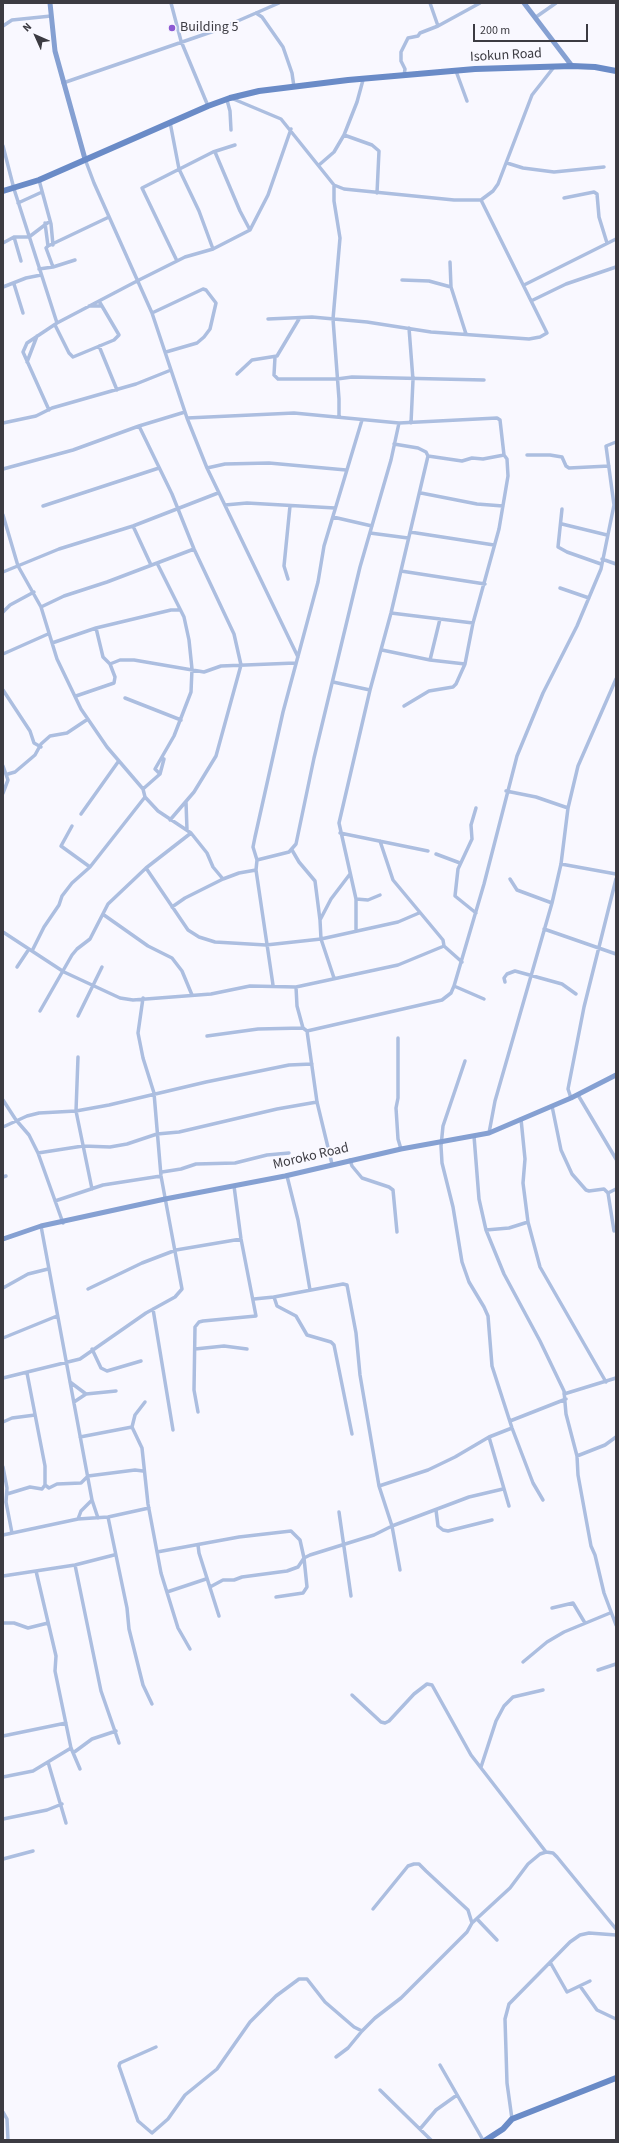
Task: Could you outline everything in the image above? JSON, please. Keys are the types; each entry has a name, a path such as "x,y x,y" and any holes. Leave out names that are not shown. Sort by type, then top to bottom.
{"main road":[{"name":"Isokun Road","path":"3,191 14,189 39,180 208,106 259,91 456,71 572,66 595,67 616,71"},
{"path":"486,2140 504,2129 512,2119 616,2078"}],"street":[{"path":"50,3 55,50 85,159 152,313 187,418 207,468 298,656"},
{"path":"171,3 181,41 208,106"},
{"path":"63,83 181,41 217,30 279,3"},
{"path":"430,3 438,26"},
{"path":"398,77 404,69 401,61 401,52 406,40 438,26 480,3"},
{"path":"524,3 572,66"},
{"path":"536,17 556,3"},
{"path":"262,11 262,17"},
{"path":"256,13 262,17 283,47 292,73 294,87"},
{"path":"3,26 12,20 51,16"},
{"path":"231,130 229,99 282,120 291,129 334,184 355,192 454,200 481,200 493,192 507,163 532,95 555,66"},
{"path":"456,71 468,101"},
{"path":"319,165 334,152 344,135 357,102 363,80"},
{"path":"170,122 179,169 199,211 213,249"},
{"path":"49,410 27,362 24,349 32,340 56,324 88,306 177,261 213,249 250,230 268,195 291,129"},
{"path":"344,135 372,145 378,151 377,193"},
{"path":"177,261 142,188 214,152 235,145"},
{"path":"3,146 18,203 56,324 71,356 75,357 81,352 114,340 119,335 99,301"},
{"path":"214,152 250,230"},
{"path":"507,163 523,168 554,172 604,166"},
{"path":"39,180 50,221 53,245"},
{"path":"334,184 334,201 340,238 333,319 339,417"},
{"path":"18,203 42,192"},
{"path":"564,198 594,192 597,194 599,217 607,243"},
{"path":"268,319 300,319 307,317 409,328 431,332 529,339 540,338 547,333 481,200"},
{"path":"48,246 53,245 109,217"},
{"path":"3,243 14,237 29,237 45,223 50,221"},
{"path":"45,223 48,246 46,248 53,267"},
{"path":"14,237 21,261"},
{"path":"524,285 616,239"},
{"path":"39,270 75,260"},
{"path":"450,262 451,287 466,334"},
{"path":"531,301 566,284 616,267"},
{"path":"3,287 14,284 26,278 41,275"},
{"path":"402,280 429,280 451,287"},
{"path":"14,284 23,313"},
{"path":"152,313 203,289 206,290 216,303 210,329 199,341 166,352"},
{"path":"88,306 102,306"},
{"path":"300,319 275,358 274,375 278,379 337,379 352,377 413,380 484,380"},
{"path":"409,328 413,380 411,423"},
{"path":"27,362 38,336"},
{"path":"32,340 33,346"},
{"path":"99,346 117,390"},
{"path":"238,374 247,364 257,358 275,358"},
{"path":"3,423 24,420 49,410 117,390 171,370"},
{"path":"3,469 73,450 139,426 185,412"},
{"path":"187,418 271,413 339,417 399,423 498,418 501,422 504,455 508,458 508,476 503,506 485,584 473,623 465,664 456,684 453,687 429,691 404,706"},
{"path":"273,985 256,870 257,860 253,847 256,828 295,663 335,508 362,420"},
{"path":"257,860 292,850 296,844 314,758 399,423"},
{"path":"139,426 166,480 194,549 234,634 241,665 218,752 201,782 170,820"},
{"path":"307,1031 442,1000 451,993 462,962 476,913 506,791 517,756 543,693 589,598 601,569 607,536 615,510 606,446 616,442"},
{"path":"394,444 418,448 426,452 428,456 462,461 472,458 483,459 504,455"},
{"path":"527,455 550,455 562,457 566,466 569,468 592,465 609,466"},
{"path":"356,930 356,899 343,839 340,832 342,808 349,784 370,690 382,650 408,538 421,493 428,456"},
{"path":"207,468 224,464 269,462 346,470"},
{"path":"42,506 159,468"},
{"path":"3,572 59,549 133,526 218,493"},
{"path":"421,493 477,504 503,506"},
{"path":"225,505 247,503 335,508"},
{"path":"288,579 284,566 290,506"},
{"path":"562,509 562,524 557,544 560,550 601,564"},
{"path":"3,515 18,566 34,592 41,607 48,634 64,674 88,719 118,762 143,789 145,797 158,811 191,833 207,853 213,867 223,879"},
{"path":"333,517 372,526"},
{"path":"562,524 607,536"},
{"path":"133,526 151,565"},
{"path":"410,532 494,545"},
{"path":"370,533 408,538"},
{"path":"41,607 64,596 194,549"},
{"path":"602,559 616,564"},
{"path":"143,789 160,774 155,769 166,752 181,720 192,689 192,669 189,657 189,640 184,617 174,601 157,563"},
{"path":"401,571 485,584"},
{"path":"560,588 589,598"},
{"path":"3,612 10,605 34,592"},
{"path":"171,610 174,601"},
{"path":"52,643 96,628 171,610 179,610"},
{"path":"391,613 473,623"},
{"path":"430,660 440,619"},
{"path":"76,696 114,683 115,677 110,664 104,657 96,628"},
{"path":"3,654 48,634"},
{"path":"382,650 430,660 465,664"},
{"path":"110,664 120,660 134,660 204,672 221,666 295,663"},
{"path":"489,1133 495,1101 552,903 561,864 568,808 578,766 614,691 616,679"},
{"path":"333,682 370,690"},
{"path":"3,690 30,731 32,739 41,747"},
{"path":"125,698 181,720"},
{"path":"8,774 15,772 35,755 41,747 41,744 50,736 67,733 88,719"},
{"path":"80,814 118,762"},
{"path":"3,766 8,774 8,782 3,793"},
{"path":"506,791 536,797 568,808"},
{"path":"17,967 30,950 59,905 62,896 72,883 90,866 145,797"},
{"path":"186,802 187,830"},
{"path":"476,808 471,825 472,838 460,863 456,877 455,896 476,913"},
{"path":"72,826 61,846 90,866"},
{"path":"340,832 428,852"},
{"path":"40,1011 77,949 90,939 104,915 108,904 146,868 191,833"},
{"path":"343,839 348,834"},
{"path":"380,841 393,880 442,940 444,946 462,962"},
{"path":"292,850 299,862 315,881 321,939 334,978"},
{"path":"436,854 460,863"},
{"path":"561,864 616,874"},
{"path":"146,868 188,930 200,937 215,942 266,945 321,939 356,930 369,929 398,922 419,913"},
{"path":"172,907 185,898 223,879 239,873 256,870"},
{"path":"320,920 331,899 350,874"},
{"path":"510,879 517,890 552,903"},
{"path":"571,1098 568,1089 584,1007 616,879"},
{"path":"356,899 368,900 380,895"},
{"path":"610,903 616,905"},
{"path":"104,915 148,946 169,955 177,962 192,995"},
{"path":"544,929 616,954"},
{"path":"3,932 64,972 124,1000 216,993 250,986 273,985 296,987 398,964 444,946"},
{"path":"78,1016 102,967"},
{"path":"505,982 504,978 510,971 531,975 562,984 576,994"},
{"path":"454,986 484,998"},
{"path":"296,987 297,1006 303,1028 307,1031 317,1102 332,1164"},
{"path":"3,1378 66,1364 80,1359 92,1349 153,1309 175,1297 182,1288 161,1174 154,1093 143,1058 138,1033 143,998"},
{"path":"207,1036 258,1030 303,1028"},
{"path":"398,1038 398,1098 396,1108 398,1139 401,1149"},
{"path":"78,1057 76,1111 92,1189"},
{"path":"465,1061 443,1126 442,1163 453,1207 462,1262 469,1282 488,1316 491,1359 512,1428 533,1483 543,1500"},
{"path":"3,1127 16,1120 39,1113 76,1111 289,1065 312,1064"},
{"name":"Moroko Road","path":"3,1239 41,1226 63,1223 165,1199 287,1176 332,1164 401,1149 489,1133 578,1095 616,1075"},
{"path":"578,1095 616,1159"},
{"path":"3,1100 16,1120 29,1135 38,1153 63,1223"},
{"path":"38,1153 83,1146 115,1146 157,1134 179,1132 277,1109 317,1102"},
{"path":"552,1106 561,1150 572,1174 586,1190 604,1189 608,1193 614,1231"},
{"path":"521,1119 525,1159 523,1183 528,1222 540,1267 606,1382"},
{"path":"474,1136 479,1199 486,1230 504,1274 563,1387 566,1414 577,1456 578,1474 591,1546 595,1555 610,1613 616,1625"},
{"path":"611,1150 616,1147"},
{"path":"55,1201 120,1181 181,1170 196,1164 235,1163 267,1155 289,1153"},
{"path":"350,1160 352,1166 362,1178 389,1187 393,1190 397,1232"},
{"path":"287,1176 298,1220 310,1290"},
{"path":"198,1412 194,1390 194,1332 199,1322 256,1316 254,1299 241,1239 234,1186"},
{"path":"608,1193 616,1189"},
{"path":"486,1230 509,1228 528,1222"},
{"path":"41,1226 92,1500 98,1518"},
{"path":"88,1289 142,1263 176,1250 241,1239"},
{"path":"3,1288 28,1274 48,1269"},
{"path":"254,1299 274,1297 343,1284 349,1289 356,1333 360,1375 379,1486 392,1526 400,1570"},
{"path":"274,1297 277,1306 296,1316 307,1335 331,1342 334,1345 352,1434"},
{"path":"153,1309 173,1430"},
{"path":"3,1338 57,1316"},
{"path":"195,1349 224,1346 247,1349"},
{"path":"92,1349 101,1368 107,1371 141,1361"},
{"path":"7,1494 30,1487 42,1489 45,1485 45,1466 27,1373"},
{"path":"510,1420 616,1378"},
{"path":"69,1382 86,1394"},
{"path":"74,1402 86,1394 116,1391"},
{"path":"145,1402 135,1415 132,1427 142,1448 143,1471 157,1552 178,1628 190,1649"},
{"path":"3,1422 12,1418 35,1415"},
{"path":"80,1437 132,1427"},
{"path":"379,1486 428,1470 455,1458 489,1437 512,1428"},
{"path":"489,1437 509,1506"},
{"path":"577,1456 605,1445 616,1437"},
{"path":"3,1467 7,1494 6,1502 12,1533"},
{"path":"45,1485 49,1488 57,1484 81,1483 88,1476 143,1471"},
{"path":"210,1586 223,1580 234,1580 254,1575 287,1571 298,1567 304,1558 374,1535 392,1526 468,1497 503,1489"},
{"path":"78,1519 81,1511 92,1500"},
{"path":"3,1535 78,1519 108,1517 149,1508"},
{"path":"436,1510 438,1526 442,1530 448,1531 492,1520"},
{"path":"339,1512 342,1546 351,1596"},
{"path":"108,1517 114,1555 127,1608 128,1629 143,1685 152,1704"},
{"path":"157,1552 239,1537 291,1531 300,1540 304,1558 306,1589 303,1593 276,1597"},
{"path":"198,1545 206,1579 210,1586 219,1616"},
{"path":"3,1576 75,1565 114,1555"},
{"path":"75,1565 101,1691 116,1731 118,1743"},
{"path":"36,1571 56,1656 55,1671 71,1748 80,1769"},
{"path":"168,1592 206,1579"},
{"path":"552,1608 573,1603 585,1623"},
{"path":"523,1662 547,1642 585,1623 610,1613"},
{"path":"3,1623 14,1623 28,1628 48,1623"},
{"path":"598,1670 616,1664"},
{"path":"352,1695 381,1722 385,1723 389,1721 414,1694 427,1684 432,1684 471,1755 546,1852"},
{"path":"481,1767 496,1721 504,1706 513,1697 544,1690"},
{"path":"3,1735 66,1723"},
{"path":"74,1753 92,1739 116,1731"},
{"path":"3,1777 32,1771 71,1748"},
{"path":"48,1762 62,1804 66,1823"},
{"path":"3,1819 47,1810 62,1804"},
{"path":"3,1859 33,1851"},
{"path":"336,2058 375,2018 401,1998 467,1932 472,1923 510,1888 528,1864 540,1854 546,1852 553,1853 558,1857 616,1929"},
{"path":"373,1909 408,1866 418,1864 468,1910 472,1923"},
{"path":"477,1919 498,1940"},
{"path":"512,2119 507,2083 506,2012 511,2001 570,1942 580,1935 589,1933 616,1935"},
{"path":"550,1962 567,1992 590,1981"},
{"path":"156,2047 120,2063 119,2066 138,2121 152,2133 168,2118 185,2095 216,2069 241,2032 261,2009 300,1979 307,1979 325,2002 354,2027 362,2031"},
{"path":"580,1986 596,2010 616,2019"},
{"path":"440,2065 483,2140"},
{"path":"380,2090 403,2115 420,2129 430,2140"},
{"path":"420,2129 436,2110 457,2095"},
{"path":"3,2112 7,2119 8,2140"}],"place":[{"name":"Building 5","path":"172,28"}]}
